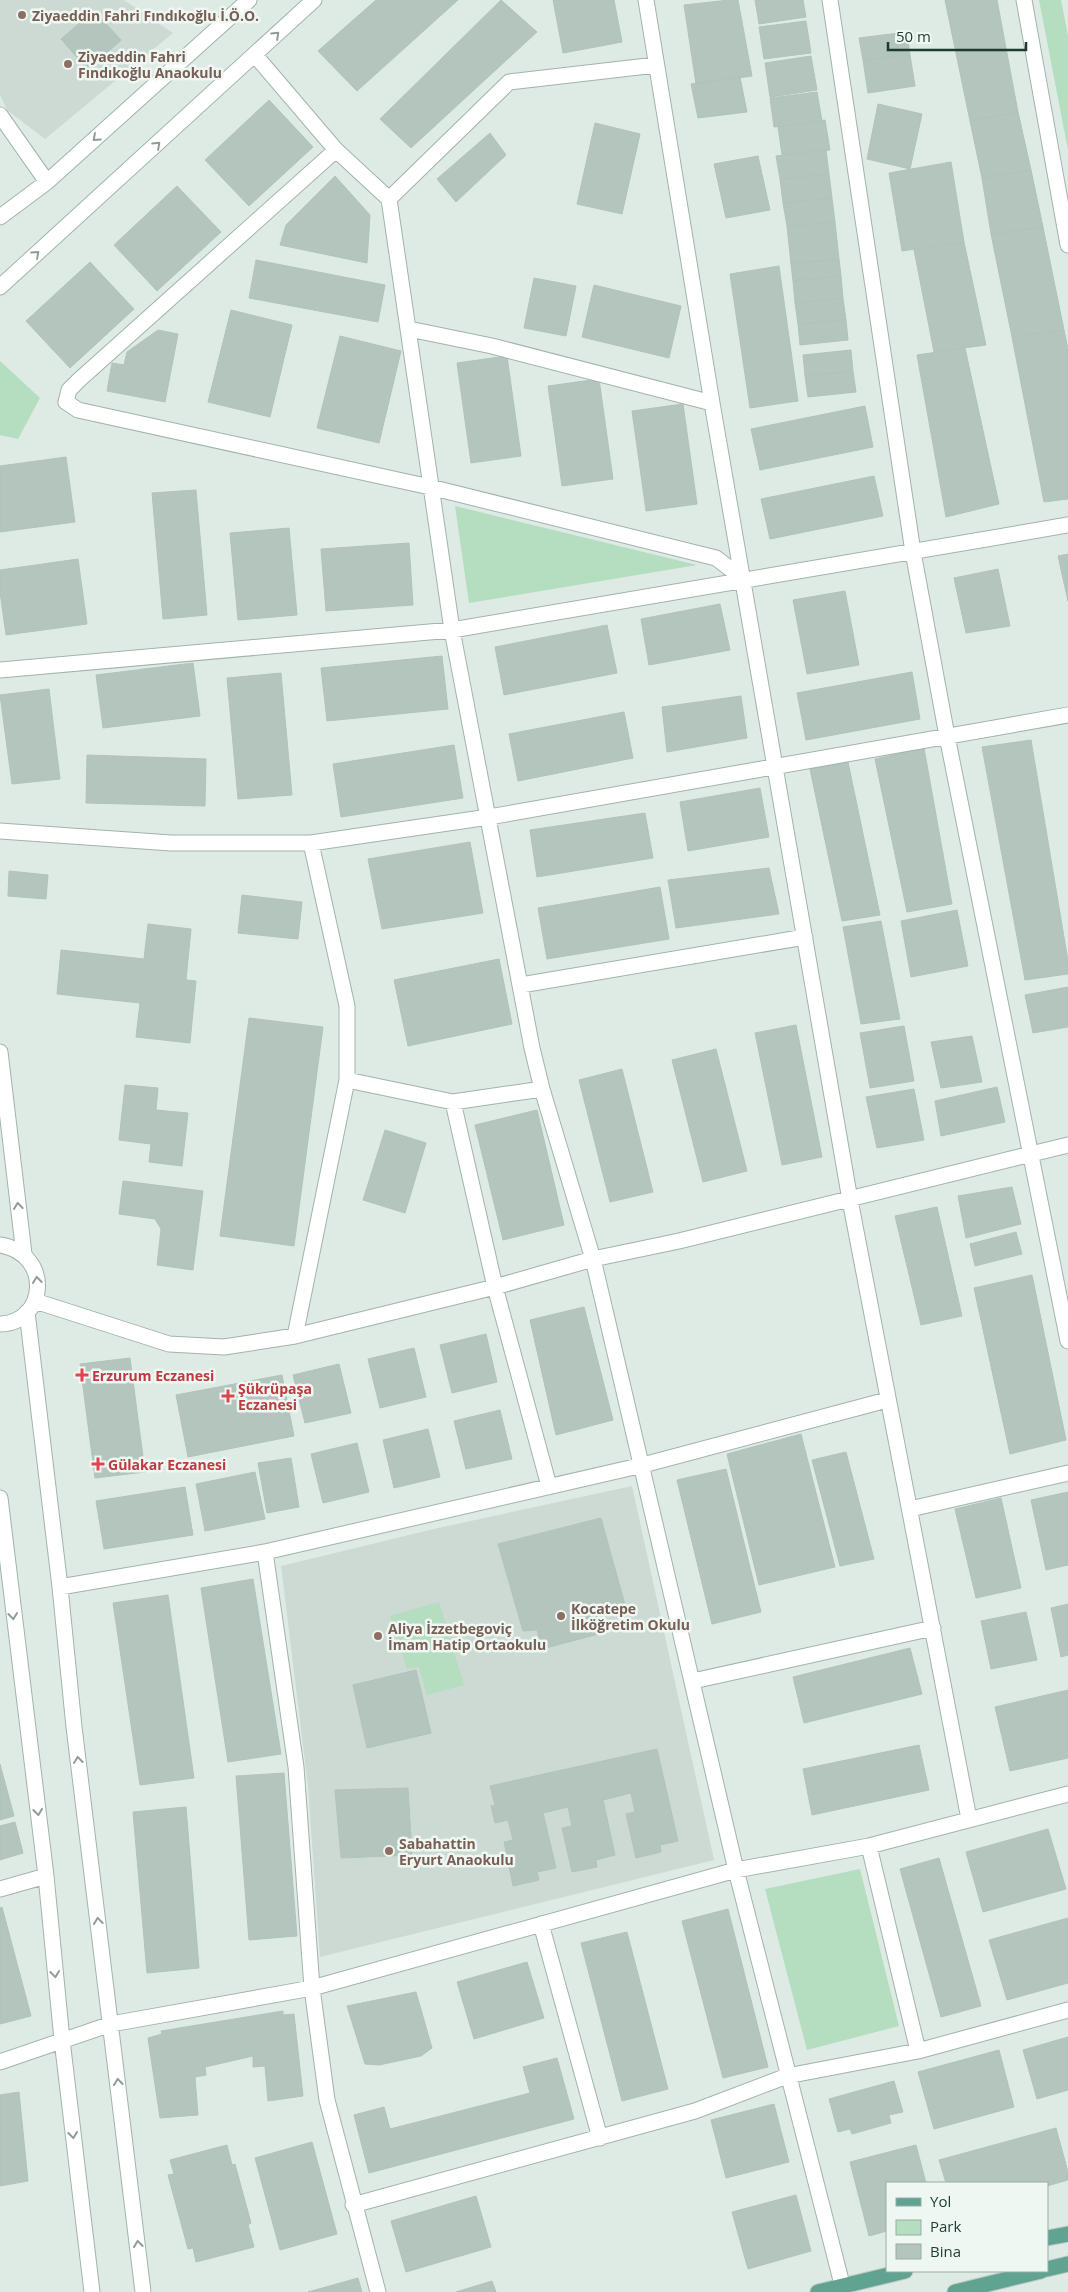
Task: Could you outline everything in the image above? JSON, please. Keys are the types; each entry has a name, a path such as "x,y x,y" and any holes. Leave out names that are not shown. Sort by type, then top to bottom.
{"main road":[{"path":"1048,2238 1068,2234"},
{"path":"1048,2270 1068,2264"},
{"path":"818,2292 843,2288 901,2272"},
{"path":"955,2292 1038,2272"}],"street":[{"path":"4,213 47,182 249,0"},
{"path":"0,287 314,0"},
{"path":"646,0 712,403 850,1200 969,1819"},
{"path":"830,0 913,552 1068,1341"},
{"path":"1024,0 1068,245"},
{"path":"254,55 336,150 389,198 452,630 520,985 542,1088 593,1259 643,1464 736,1870 787,2076 843,2288"},
{"path":"389,198 509,82 656,65"},
{"path":"0,115 47,182"},
{"path":"336,150 79,380 69,390 66,402 78,410 430,487 716,558 744,580"},
{"path":"409,329 492,346 712,403"},
{"path":"0,670 452,630 1068,525"},
{"path":"0,831 171,843 311,843 489,817 1068,715"},
{"path":"295,1336 347,1080 347,1006 311,843"},
{"path":"520,985 805,937"},
{"path":"0,1052 24,1254"},
{"path":"347,1080 453,1102 542,1088"},
{"path":"453,1102 495,1286 549,1486"},
{"path":"31,1306 170,1344 224,1347 295,1336 495,1286 593,1259 850,1200 1032,1153 1068,1146"},
{"path":"0,1245 13,1248 24,1254 32,1264 37,1276 38,1288 31,1306 17,1319 0,1324"},
{"path":"31,1306 74,1727 143,2292"},
{"path":"60,1587 265,1552 643,1464 887,1400"},
{"path":"910,1509 1068,1473"},
{"path":"0,1498 5,1596 46,1876 62,2040 92,2292"},
{"path":"265,1552 296,1767 312,1988 327,2100 353,2205 378,2292"},
{"path":"693,1681 933,1628"},
{"path":"0,2062 111,2024 312,1988 736,1870 869,1846 1068,1794"},
{"path":"869,1846 918,2051"},
{"path":"0,1889 46,1876"},
{"path":"541,1924 600,2138"},
{"path":"353,2205 695,2111 787,2076 918,2051 1068,2010"}],"shaded area":[{"name":"Ziyaeddin Fahri Fındıkoğlu Anaokulu","path":"0,0 124,0 173,33 45,139 7,110 0,95"},
{"path":"632,1486 714,1860 320,1957 308,1786 281,1566 438,1528"}],"green space":[{"path":"1039,0 1061,0 1068,36 1068,150"},
{"path":"0,361 40,398 18,439 0,435"},
{"path":"455,506 697,565 469,603"},
{"path":"439,1602 464,1685 427,1695 419,1667 407,1669 390,1616"},
{"path":"860,1869 899,2026 807,2050 765,1889"}],"building":[{"path":"376,0 458,0 357,91 318,51"},
{"path":"501,0 537,32 411,148 380,119"},
{"path":"553,0 614,0 622,42 563,53"},
{"path":"738,0 752,76 696,84 684,5"},
{"path":"755,0 803,0 806,17 759,24"},
{"path":"945,0 997,0 1018,112 970,121"},
{"path":"94,11 121,40 88,70 61,39"},
{"path":"806,21 811,53 764,59 759,27"},
{"path":"907,32 910,55 863,60 859,38"},
{"path":"910,55 915,86 868,93 863,60"},
{"path":"811,56 817,90 770,97 765,63"},
{"path":"740,77 747,112 698,118 691,84"},
{"path":"817,92 822,121 774,127 770,98"},
{"path":"269,100 313,147 249,206 205,160"},
{"path":"878,104 922,114 910,169 867,159"},
{"path":"1018,112 1031,170 982,178 970,121"},
{"path":"825,120 830,150 782,155 778,127"},
{"path":"595,123 640,134 622,214 577,204"},
{"path":"490,133 506,155 456,202 437,179"},
{"path":"826,150 829,174 780,179 776,156"},
{"path":"758,156 770,210 726,218 714,164"},
{"path":"951,162 964,242 902,251 889,173"},
{"path":"1031,170 1043,227 991,234 982,178"},
{"path":"829,174 832,198 783,203 780,179"},
{"path":"335,176 370,215 367,263 280,245 286,225"},
{"path":"177,186 221,232 157,291 114,245"},
{"path":"832,198 835,222 787,226 783,203"},
{"path":"835,222 839,259 791,264 787,226"},
{"path":"1043,227 1064,330 1012,337 991,234"},
{"path":"964,242 986,345 934,352 914,250"},
{"path":"839,259 841,276 793,281 791,264"},
{"path":"256,260 385,285 378,322 249,298"},
{"path":"90,262 134,309 70,368 26,321"},
{"path":"779,266 798,401 750,408 730,274"},
{"path":"841,276 843,298 795,303 793,281"},
{"path":"534,278 576,286 566,336 524,328"},
{"path":"594,285 681,306 669,358 582,337"},
{"path":"843,298 846,320 798,324 795,303"},
{"path":"231,310 292,325 270,417 208,402"},
{"path":"846,320 848,340 800,345 798,324"},
{"path":"158,330 178,334 165,402 107,391 112,363 124,365 127,352"},
{"path":"1064,330 1068,349 1068,499 1044,502 1012,337"},
{"path":"340,336 401,351 379,443 317,428"},
{"path":"965,348 999,504 946,517 917,355"},
{"path":"851,350 853,371 805,376 803,355"},
{"path":"507,356 521,456 471,463 457,363"},
{"path":"853,371 856,392 808,397 805,376"},
{"path":"599,379 613,479 562,486 548,386"},
{"path":"683,404 697,504 646,511 632,411"},
{"path":"865,406 873,447 760,470 751,429"},
{"path":"66,457 75,522 0,532 0,466"},
{"path":"874,476 883,516 770,539 761,499"},
{"path":"196,490 207,615 163,619 152,493"},
{"path":"289,528 297,615 238,620 230,533"},
{"path":"409,543 413,605 326,611 321,549"},
{"path":"1068,554 1068,601 1058,556"},
{"path":"78,559 87,624 6,635 0,592 0,570"},
{"path":"998,569 1010,626 966,633 954,578"},
{"path":"845,591 859,665 807,674 793,600"},
{"path":"720,604 730,650 649,665 641,619"},
{"path":"607,625 617,673 504,695 495,647"},
{"path":"442,656 448,709 327,721 321,668"},
{"path":"193,663 200,716 103,728 96,675"},
{"path":"912,672 920,719 806,740 797,693"},
{"path":"281,673 292,795 238,799 227,678"},
{"path":"49,689 60,779 12,784 0,695"},
{"path":"741,696 747,738 667,752 662,707"},
{"path":"624,712 633,758 518,781 509,734"},
{"path":"1031,740 1068,961 1068,974 1025,980 982,747"},
{"path":"454,745 463,798 341,817 333,764"},
{"path":"924,748 952,904 907,912 875,759"},
{"path":"87,755 206,759 205,806 86,803"},
{"path":"848,762 880,915 842,921 810,769"},
{"path":"760,788 769,837 688,851 680,802"},
{"path":"645,813 653,858 537,877 530,830"},
{"path":"470,842 483,913 382,929 368,859"},
{"path":"769,868 779,914 676,928 668,880"},
{"path":"9,871 48,875 46,899 8,896"},
{"path":"660,887 669,939 547,959 538,908"},
{"path":"242,895 302,902 298,939 238,933"},
{"path":"957,910 968,966 911,977 901,921"},
{"path":"881,921 900,1019 861,1024 843,927"},
{"path":"148,924 191,929 186,980 196,981 190,1043 136,1037 140,1003 57,994 61,950 144,959"},
{"path":"499,959 512,1024 408,1046 394,980"},
{"path":"1068,987 1068,1027 1033,1033 1025,995"},
{"path":"249,1018 323,1027 294,1246 220,1236"},
{"path":"796,1025 822,1157 782,1165 755,1033"},
{"path":"904,1026 914,1081 870,1088 860,1033"},
{"path":"972,1036 982,1082 941,1088 931,1042"},
{"path":"716,1049 747,1171 703,1182 672,1060"},
{"path":"622,1069 653,1192 610,1202 579,1080"},
{"path":"125,1085 158,1088 156,1110 188,1113 182,1166 149,1162 151,1144 119,1140"},
{"path":"997,1087 1005,1122 941,1136 935,1101"},
{"path":"914,1089 924,1140 877,1148 866,1097"},
{"path":"537,1110 564,1225 503,1240 475,1125"},
{"path":"385,1130 426,1143 405,1213 363,1200"},
{"path":"123,1181 203,1191 193,1270 157,1265 161,1229 155,1219 119,1214"},
{"path":"1012,1187 1021,1224 966,1238 958,1196"},
{"path":"937,1207 962,1316 921,1325 895,1216"},
{"path":"1016,1232 1022,1254 975,1266 970,1244"},
{"path":"1032,1275 1066,1440 1010,1454 974,1288"},
{"path":"584,1307 613,1420 556,1435 530,1320"},
{"path":"486,1334 497,1382 452,1393 440,1345"},
{"path":"414,1348 426,1397 380,1408 368,1359"},
{"path":"130,1358 145,1472 95,1478 80,1364"},
{"path":"339,1364 351,1413 305,1423 293,1375"},
{"path":"282,1375 294,1436 188,1457 176,1395"},
{"path":"500,1410 512,1459 466,1469 454,1421"},
{"path":"428,1429 440,1477 394,1488 383,1440"},
{"path":"801,1434 835,1567 759,1585 727,1454"},
{"path":"357,1443 369,1492 323,1503 311,1454"},
{"path":"846,1452 874,1559 840,1566 812,1460"},
{"path":"291,1458 299,1507 267,1513 258,1463"},
{"path":"726,1469 761,1612 712,1624 677,1480"},
{"path":"255,1472 265,1519 205,1531 196,1484"},
{"path":"185,1487 193,1535 104,1549 96,1501"},
{"path":"1068,1492 1068,1565 1046,1570 1031,1500"},
{"path":"1001,1498 1021,1588 976,1598 955,1509"},
{"path":"601,1518 625,1605 601,1611 606,1632 542,1649 537,1630 523,1631 498,1544"},
{"path":"253,1579 281,1754 228,1762 201,1588"},
{"path":"168,1595 194,1778 140,1785 113,1603"},
{"path":"1068,1604 1068,1655 1061,1657 1051,1608"},
{"path":"1026,1612 1037,1660 991,1669 981,1621"},
{"path":"910,1648 922,1694 804,1723 793,1677"},
{"path":"416,1670 431,1733 367,1748 353,1685"},
{"path":"1068,1690 1068,1758 1010,1771 995,1707"},
{"path":"919,1745 929,1790 812,1815 803,1769"},
{"path":"657,1749 678,1841 660,1845 661,1852 636,1858 626,1814 635,1812 631,1793 603,1800 615,1855 596,1860 597,1867 572,1872 562,1828 572,1826 568,1807 543,1813 556,1868 537,1872 539,1880 513,1886 504,1842 513,1840 508,1820 495,1823 491,1806 495,1805 490,1786"},
{"path":"0,1764 14,1816 0,1820"},
{"path":"284,1773 297,1936 249,1940 236,1776"},
{"path":"408,1788 412,1855 341,1858 335,1790"},
{"path":"186,1807 199,1968 147,1973 133,1812"},
{"path":"15,1822 23,1853 0,1860 0,1826"},
{"path":"1048,1829 1066,1889 983,1912 966,1852"},
{"path":"939,1858 981,2006 941,2017 900,1869"},
{"path":"2,1907 31,2016 0,2024 0,1908"},
{"path":"728,1909 768,2067 723,2078 682,1921"},
{"path":"1068,1918 1068,1983 1007,2000 989,1940"},
{"path":"627,1932 668,2089 622,2101 581,1943"},
{"path":"527,1962 544,2018 474,2039 457,1982"},
{"path":"416,1992 432,2048 421,2056 379,2065 365,2064 347,2006"},
{"path":"283,2011 283,2015 294,2014 303,2096 268,2101 265,2066 253,2067 253,2056 205,2067 206,2075 195,2077 198,2115 160,2118 148,2038 162,2034 161,2031"},
{"path":"1068,2037 1068,2090 1037,2099 1023,2050"},
{"path":"999,2050 1014,2107 934,2129 918,2072"},
{"path":"557,2058 574,2119 369,2173 354,2115 384,2107 390,2129 530,2093 523,2067"},
{"path":"894,2081 903,2112 889,2115 891,2123 852,2134 850,2129 838,2132 829,2099"},
{"path":"19,2092 28,2181 0,2186 0,2095"},
{"path":"774,2104 789,2162 726,2178 711,2120"},
{"path":"1056,2128 1068,2172 1068,2180 1048,2186 1048,2182 946,2182 939,2160"},
{"path":"312,2142 337,2234 280,2250 255,2158"},
{"path":"227,2145 232,2165 235,2164 251,2223 248,2225 254,2247 196,2262 193,2248 188,2249 168,2175 174,2174 170,2160"},
{"path":"916,2145 926,2182 886,2182 886,2231 869,2236 850,2162"},
{"path":"796,2195 811,2251 748,2269 732,2212"},
{"path":"476,2196 491,2247 406,2272 391,2221"},
{"path":"358,2278 362,2292 308,2292"},
{"path":"492,2281 496,2292 456,2292"}],"place":[{"name":"Ziyaeddin Fahri Fındıkoğlu İ.Ö.O.","path":"22,15"},
{"name":"Ziyaeddin Fahri Fındıkoğlu Anaokulu","path":"68,64"},
{"name":"Erzurum Eczanesi","path":"82,1375"},
{"name":"Şükrüpaşa Eczanesi","path":"228,1396"},
{"name":"Gülakar Eczanesi","path":"98,1464"},
{"name":"Kocatepe İlköğretim Okulu","path":"561,1616"},
{"name":"Aliya İzzetbegoviç İmam Hatip Ortaokulu","path":"378,1636"},
{"name":"Sabahattin Eryurt Anaokulu","path":"389,1851"}]}
